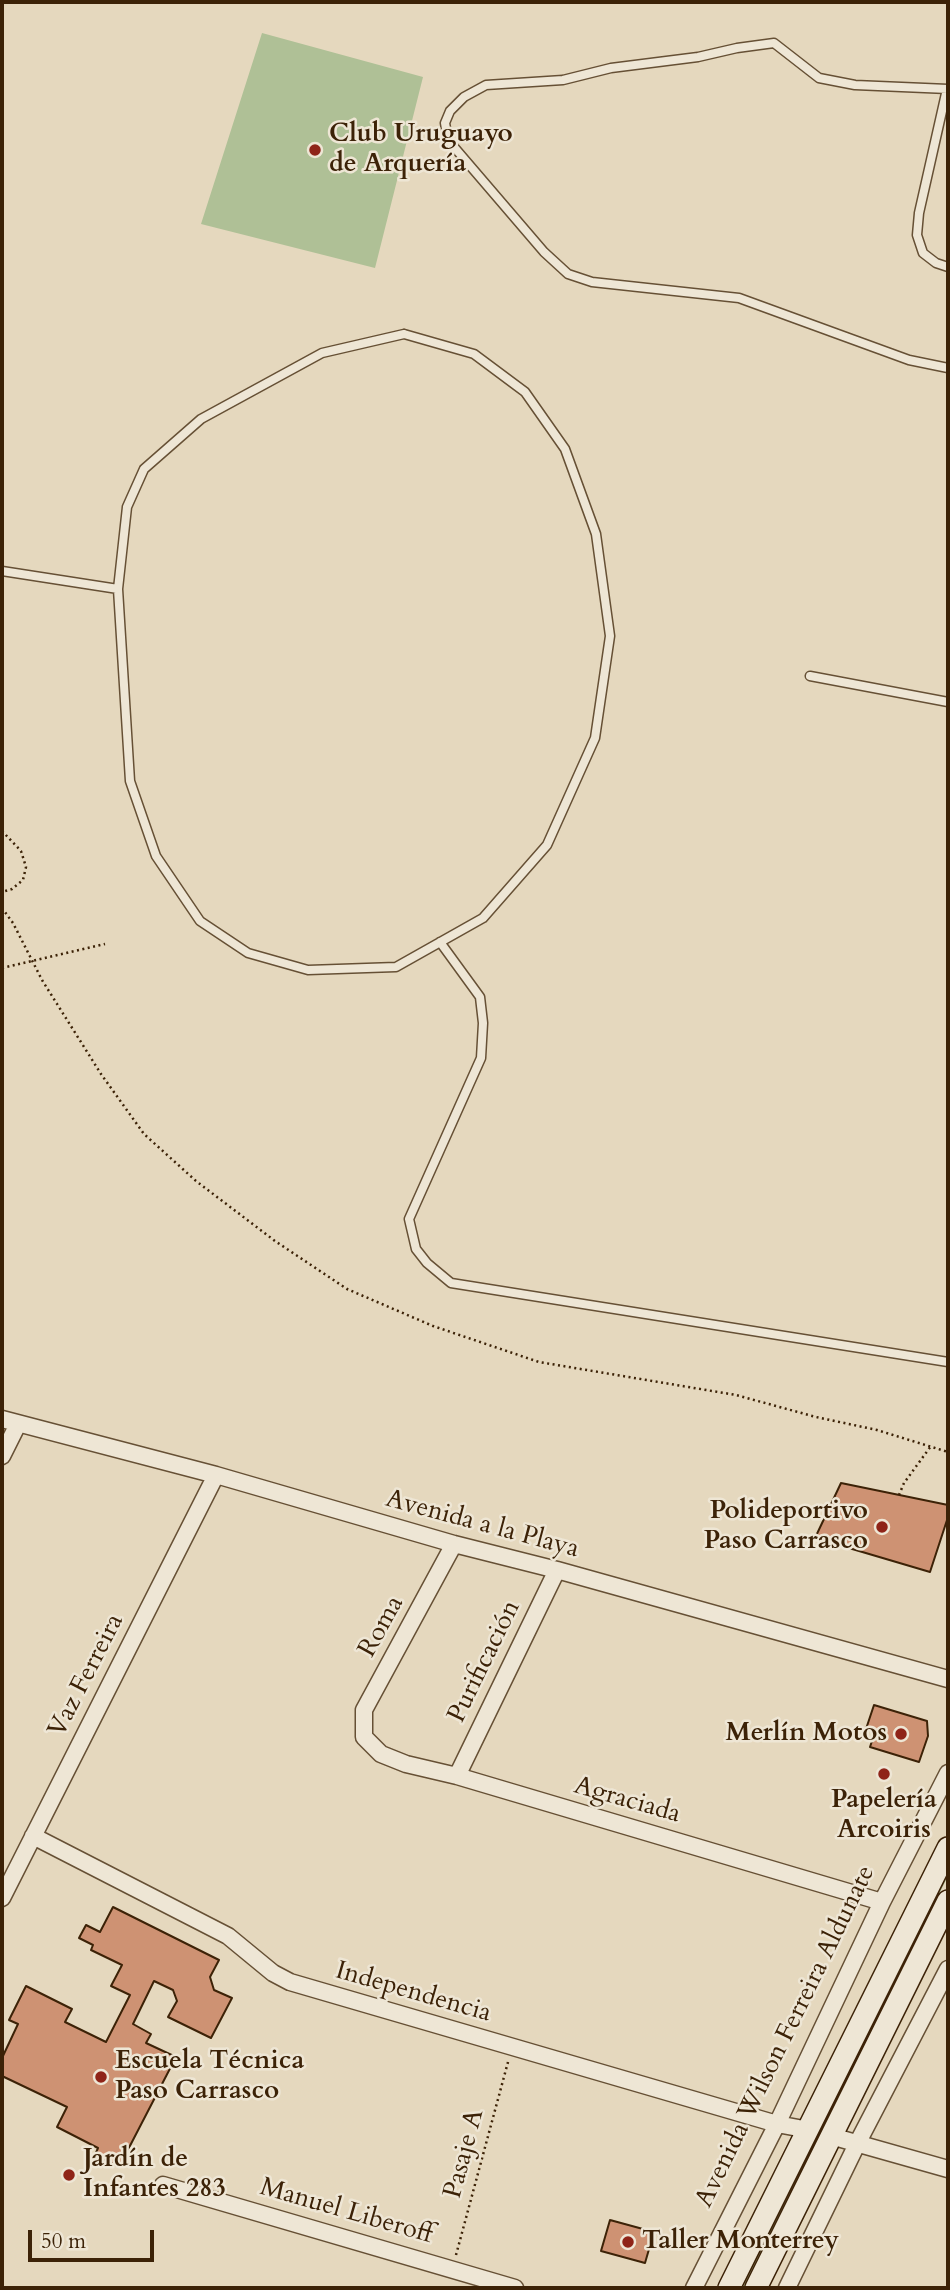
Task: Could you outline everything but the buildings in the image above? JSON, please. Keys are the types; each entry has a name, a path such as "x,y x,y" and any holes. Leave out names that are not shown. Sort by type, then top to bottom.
{"main road":[{"path":"729,2288 948,1848"},
{"path":"756,2288 948,1901"}],"street":[{"name":"Avenida a la Playa","path":"2,1419 216,1475 454,1544 948,1679"},
{"path":"2,1456 18,1424"},
{"name":"Vaz Ferreira","path":"2,1898 216,1475"},
{"name":"Roma","path":"364,1737 364,1710 454,1544"},
{"name":"Purificación","path":"457,1776 556,1570"},
{"name":"Agraciada","path":"364,1737 381,1754 406,1764 457,1776 882,1902"},
{"name":"Avenida Wilson Ferreira Aldunate","path":"694,2288 777,2124 882,1902 948,1773"},
{"name":"Independencia","path":"33,1836 228,1936 273,1973 290,1982 777,2124 809,2130"},
{"path":"787,2288 858,2142 948,1969"},
{"path":"831,2136 948,2169"},
{"name":"Manuel Liberoff","path":"163,2185 515,2288"}],"lane":[{"path":"948,267 936,263 923,253 916,236 948,89 855,85 819,78 775,43 698,57 611,68 563,80 486,85 464,97 450,111 445,123 448,141 544,252 568,274 592,282 739,298 909,360 948,368"},
{"path":"404,334 474,354 524,392 565,449 596,534 610,636 595,738 547,845 483,918 396,967 308,970 248,953 200,921 156,856 130,781 118,589 127,508 144,469 201,419 322,353 404,334"},
{"path":"2,571 118,589"},
{"path":"810,676 948,702"},
{"path":"440,942 480,997 483,1023 481,1058 409,1219 416,1249 427,1263 451,1283 948,1362"}],"path":[{"path":"2,831 21,851 26,867 23,880 12,889 2,892"},
{"path":"2,968 105,944"},
{"path":"899,1496 904,1483 931,1446 948,1451"},
{"name":"Pasaje A","path":"452,2269 511,2048"}],"green space":[{"name":"Club Uruguayo de Arquería","path":"262,33 423,77 375,268 201,224"},
{"path":"948,1869 948,1876 822,2134 745,2288 741,2288"}],"place":[{"name":"Club Uruguayo de Arquería","path":"315,150"},
{"name":"Polideportivo Paso Carrasco","path":"882,1527"},
{"name":"Merlín Motos","path":"901,1734"},
{"name":"Papelería Arcoiris","path":"884,1774"},
{"name":"Escuela Técnica Paso Carrasco","path":"101,2077"},
{"name":"Jardín de Infantes 283","path":"69,2175"},
{"name":"Taller Monterrey","path":"628,2242"}]}
